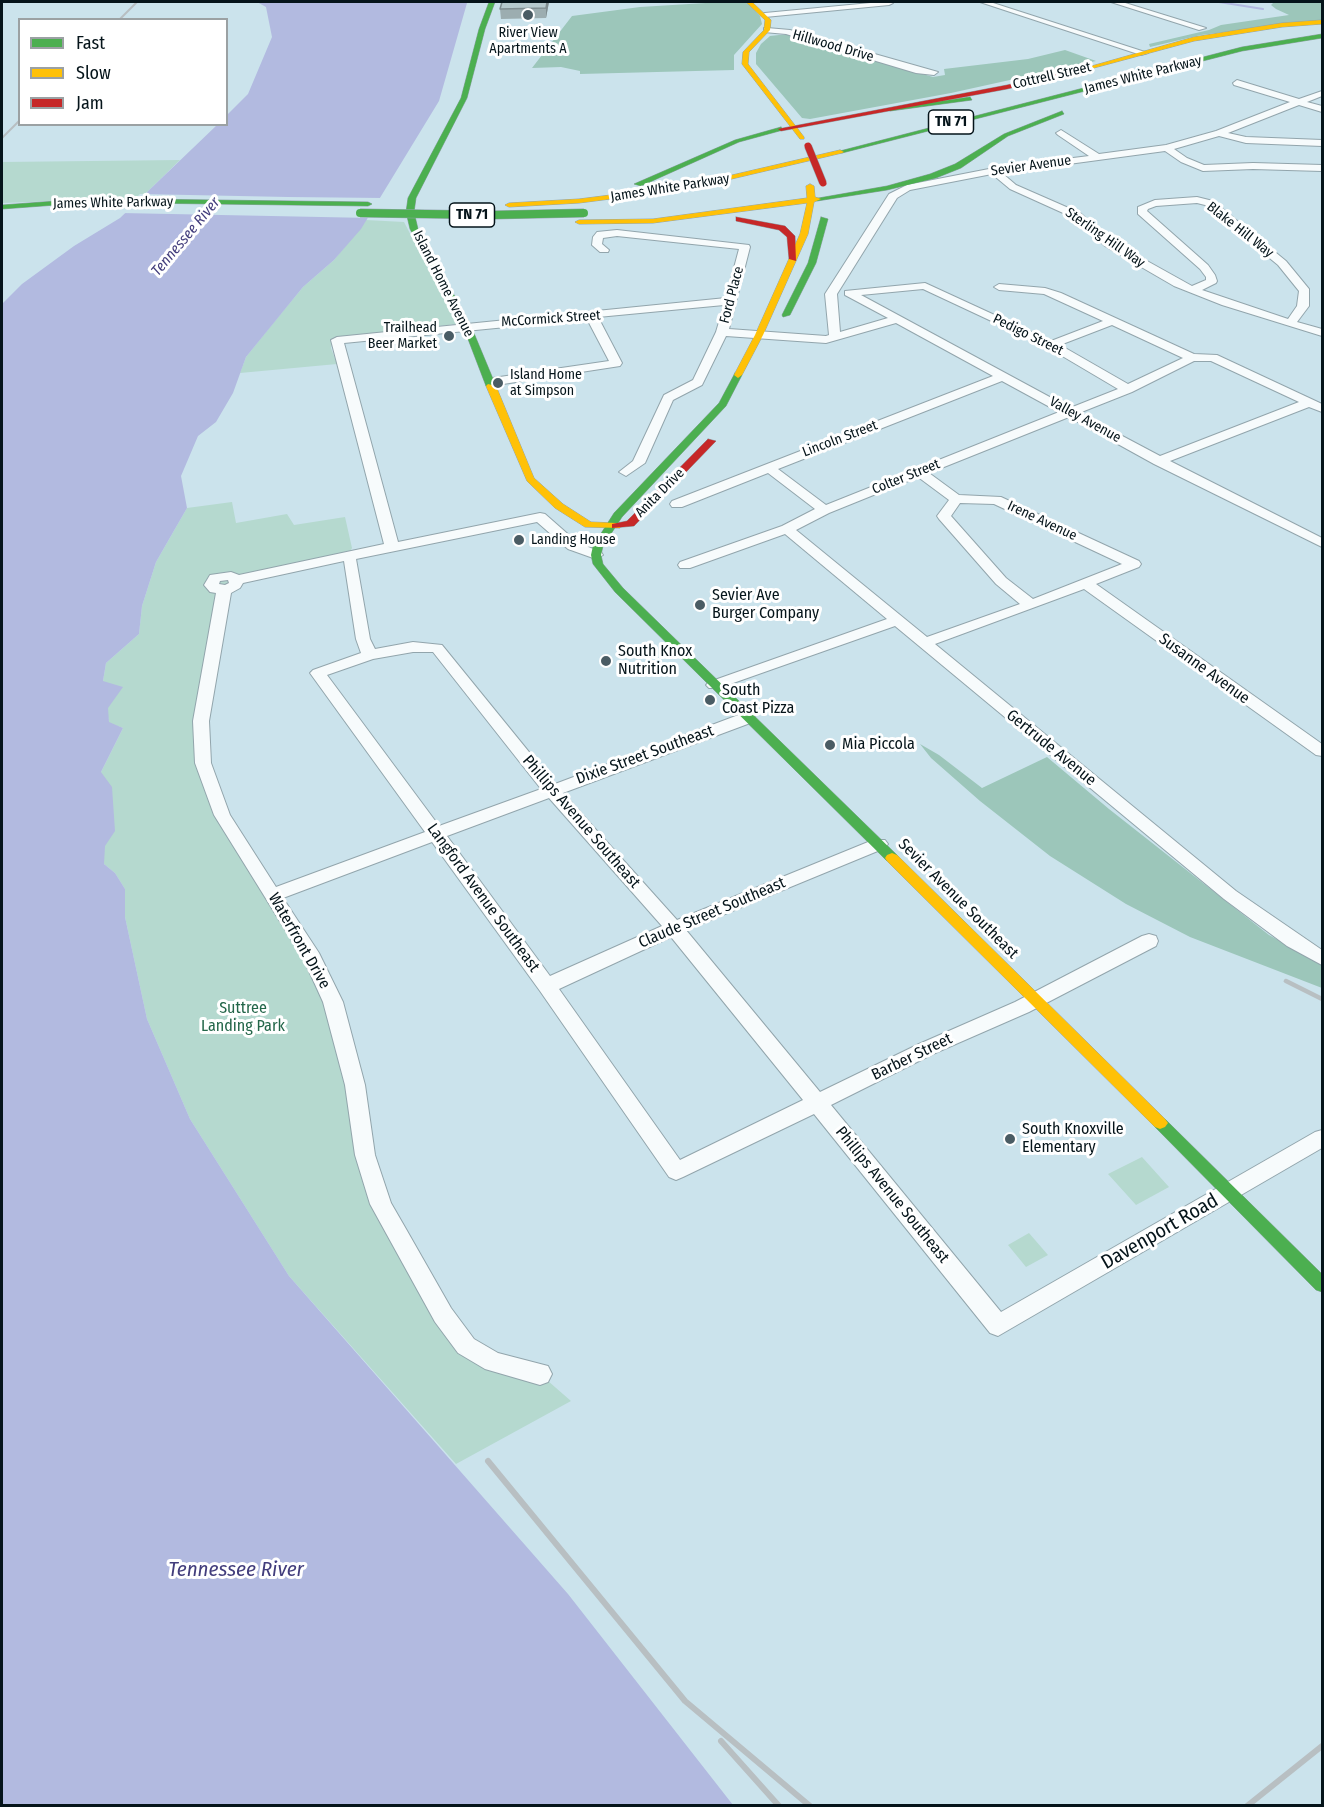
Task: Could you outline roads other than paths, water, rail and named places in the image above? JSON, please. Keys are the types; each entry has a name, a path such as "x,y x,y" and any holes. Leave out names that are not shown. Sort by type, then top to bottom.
{"main road":[{"name":"Island Home Avenue","path":"492,2 481,31 464,98 410,206 414,229 467,326 530,479 559,506 589,525 609,527"},
{"path":"749,2 768,20 767,30 751,46 744,57 748,71 760,86 757,93 803,148 815,189 825,198"},
{"name":"Cottrell Street","path":"580,208 737,141 787,128 1018,84 1229,32 1323,22"},
{"path":"890,109 988,97 1245,42 1323,35"},
{"name":"James White Parkway","path":"2,207 70,202 138,201 580,208 768,170 1242,49 1323,35"},
{"name":"James White Parkway","path":"2,213 38,209 130,207 360,213 473,220 668,201 814,172 1256,60 1323,49"},
{"path":"825,198 887,188 933,176 958,166 1013,132 1077,108"},
{"path":"653,221 744,211 815,189"},
{"name":"Anita Drive","path":"609,527 624,507 723,404 759,335 804,234 815,189"},
{"path":"773,342 812,263 822,235 825,198"},
{"path":"580,208 653,221 719,219 766,222 782,228 792,236 793,259"},
{"name":"Anita Drive","path":"609,527 630,524 674,482 721,429"},
{"path":"596,555 598,546 609,527"},
{"name":"Sevier Avenue Southeast","path":"596,555 598,564 605,575 747,718 879,844 1323,1285"}],"street":[{"path":"984,2 1144,53"},
{"path":"1115,2 1202,28"},
{"path":"765,15 889,3"},
{"name":"Hillwood Drive","path":"767,30 788,32 919,71 934,72"},
{"path":"1237,83 1323,109"},
{"name":"Sevier Avenue","path":"831,294 893,196 908,188 994,171 1167,148 1219,133 1323,93"},
{"path":"1061,133 1097,157"},
{"path":"1219,133 1246,140 1323,143"},
{"path":"1167,148 1184,160 1203,168 1253,166 1323,168"},
{"name":"Sterling Hill Way","path":"994,171 1013,187 1076,215 1108,244 1160,275 1226,303 1323,333"},
{"name":"Blake Hill Way","path":"1192,290 1212,281 1211,277 1204,267 1142,212 1143,207 1155,203 1197,200 1209,203 1282,263 1305,291 1302,306 1290,323"},
{"name":"Ford Place","path":"604,250 597,245 598,237 601,234 617,233 745,247 722,332 698,382 668,398 639,463 626,472"},
{"name":"Pedigo Street","path":"849,293 925,286 1051,345 1128,389"},
{"path":"999,287 1045,291 1192,358 1214,357 1323,408"},
{"path":"835,338 831,294 849,293"},
{"name":"Valley Avenue","path":"849,293 1159,461 1323,543"},
{"name":"McCormick Street","path":"392,547 337,340 467,326 592,317 730,301"},
{"path":"490,382 616,363 592,317"},
{"path":"722,332 759,335 773,342 817,340 835,338 898,319"},
{"path":"1051,345 1113,321"},
{"name":"Colter Street","path":"685,565 787,528 824,510 1128,389 1192,358"},
{"name":"Lincoln Street","path":"676,504 1003,376"},
{"path":"1159,461 1310,402"},
{"path":"768,467 824,510"},
{"path":"919,472 956,499 944,516 1001,581 1031,605"},
{"name":"Irene Avenue","path":"956,499 996,500 1134,564 1086,584"},
{"path":"370,655 363,639 352,564 348,555 540,516 573,546 596,555"},
{"name":"Gertrude Avenue","path":"787,528 896,621 1230,895 1294,941 1323,957"},
{"name":"Waterfront Drive","path":"348,555 230,585 202,708 200,733 204,764 222,815 312,958 333,1002 352,1071 365,1155 381,1204 398,1236 443,1315 466,1346 493,1362 540,1374"},
{"path":"923,643 1086,584"},
{"name":"Susanne Avenue","path":"1086,584 1323,751"},
{"path":"714,684 896,621"},
{"name":"Phillips Avenue Southeast","path":"370,655 413,647 437,648 552,791 674,928 999,1326"},
{"name":"Langford Avenue Southeast","path":"370,655 318,673 547,986 676,1171"},
{"name":"Dixie Street Southeast","path":"273,895 747,718"},
{"name":"Claude Street Southeast","path":"547,986 674,928 879,844"},
{"name":"Barber Street","path":"676,1171 926,1049 1036,999 1149,941"},
{"name":"Davenport Road","path":"999,1326 1323,1138"}],"water":[{"name":"Tennessee River","path":"257,2 467,3 439,101 361,229 334,260 303,287 246,357 233,393 216,422 198,436 181,476 187,508 156,562 142,606 139,634 106,663 103,681 123,687 108,708 109,722 123,728 101,772 112,787 115,831 105,846 104,864 115,873 125,889 125,917 147,1019 190,1119 289,1276 568,1594 733,1805 2,1806 2,304 22,284 74,246 120,218 216,126 228,126 228,114 248,94 272,37 266,7"}],"waterway":[{"path":"1219,2 1263,9"}],"railway":[{"path":"121,18 137,2"},
{"path":"2,138 18,122"},
{"path":"1286,981 1322,999"},
{"path":"488,1461 685,1701 810,1806"},
{"path":"721,1741 779,1806"},
{"path":"1247,1806 1322,1746"}],"place":[{"name":"River View Apartments A","path":"528,15"},
{"name":"Trailhead Beer Market","path":"449,336"},
{"name":"Island Home at Simpson","path":"498,383"},
{"name":"Landing House","path":"519,540"},
{"name":"Sevier Ave Burger Company","path":"700,605"},
{"name":"South Knox Nutrition","path":"606,661"},
{"name":"South Coast Pizza","path":"710,700"},
{"name":"Mia Piccola","path":"830,745"},
{"name":"South Knoxville Elementary","path":"1010,1139"}],"park label":[{"name":"Suttree Landing Park","path":"243,1018"}]}
